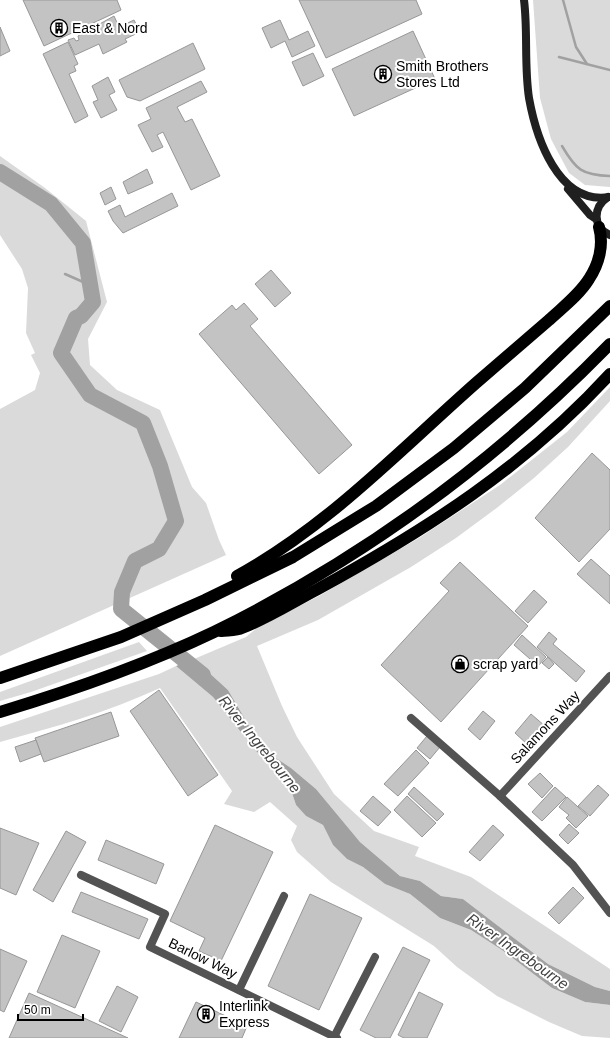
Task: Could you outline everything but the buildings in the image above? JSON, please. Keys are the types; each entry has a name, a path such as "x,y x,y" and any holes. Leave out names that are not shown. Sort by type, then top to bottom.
{"highway":[{"path":"205,600 224,584 274,556 357,492 475,384 570,301 589,279 594,269 602,241 598,223"},
{"path":"0,678 121,637 205,600 293,557 376,506 454,448 525,388 610,306"},
{"path":"0,712 94,682 146,662 208,634 306,584 397,526 467,474 538,414 610,344"},
{"path":"208,634 241,629 359,566 432,521 502,474 580,407 610,374"}],"street":[{"path":"524,0 530,98 539,132 547,154 555,172 566,182 585,195 598,198 609,197"},
{"path":"566,182 570,191 610,235"},
{"path":"598,223 599,206 609,197"},
{"name":"Salamons Way","path":"500,796 610,676"},
{"path":"411,718 500,796 573,865 610,912"},
{"name":"Barlow Way","path":"81,875 165,914 150,947 335,1037"},
{"path":"239,990 284,896"},
{"path":"335,1037 375,957"}],"shaded area":[{"path":"533,0 610,0 610,187 585,185 569,173 551,139 540,98"},
{"path":"0,156 45,188 86,221 107,302 88,339 90,365 117,390 160,410 192,487 206,503 226,555 0,656 0,409 35,390 40,373 31,355 35,353 26,333 28,288 22,269 0,235"},
{"path":"610,387 610,401 568,447 534,478 456,538 411,567 318,620 257,646 282,706 297,737 334,794 374,831 419,847 415,856 471,877 610,969 610,991 595,987 548,964 463,899 441,896 420,881 400,876 360,842 316,789 291,768 270,754 259,743 228,690 194,659 246,637 258,627 319,596 419,538 500,485 567,432"},
{"path":"139,642 147,651 31,692 0,701 0,692"},
{"path":"176,666 213,697 256,751 288,781 296,805 306,816 323,825 333,845 347,859 363,867 385,884 410,894 440,918 471,930 502,950 552,988 585,1002 610,1005 610,1038 582,1036 549,1022 497,996 457,967 434,946 331,882 297,852 291,840 297,826 270,802 254,812 224,804 232,791 160,688 101,712 0,742 0,727 159,674"}],"water":[{"path":"194,659 228,690 259,743 270,754 291,768 316,789 360,842 400,876 420,881 441,896 463,899 548,964 595,987 610,991 610,1005 585,1002 552,988 502,950 471,930 440,918 410,894 385,884 363,867 347,859 333,845 323,825 306,816 296,805 288,781 256,751 213,697 176,666"}],"waterway":[{"path":"563,0 576,47 587,64"},
{"path":"559,57 610,70"},
{"path":"562,146 571,161 581,170 593,174 610,176"},
{"name":"River Ingrebourne","path":"0,172 51,204 83,243 93,302 81,316 76,318 61,353 90,395 143,423 160,466 176,521 159,549 135,561 122,592 121,609 203,675"},
{"path":"65,274 90,285"}],"place":[{"name":"East & Nord","path":"59,28"},
{"name":"Smith Brothers Stores Ltd","path":"383,74"},
{"name":"scrap yard","path":"460,664"},
{"name":"Interlink Express","path":"206,1014"}]}
